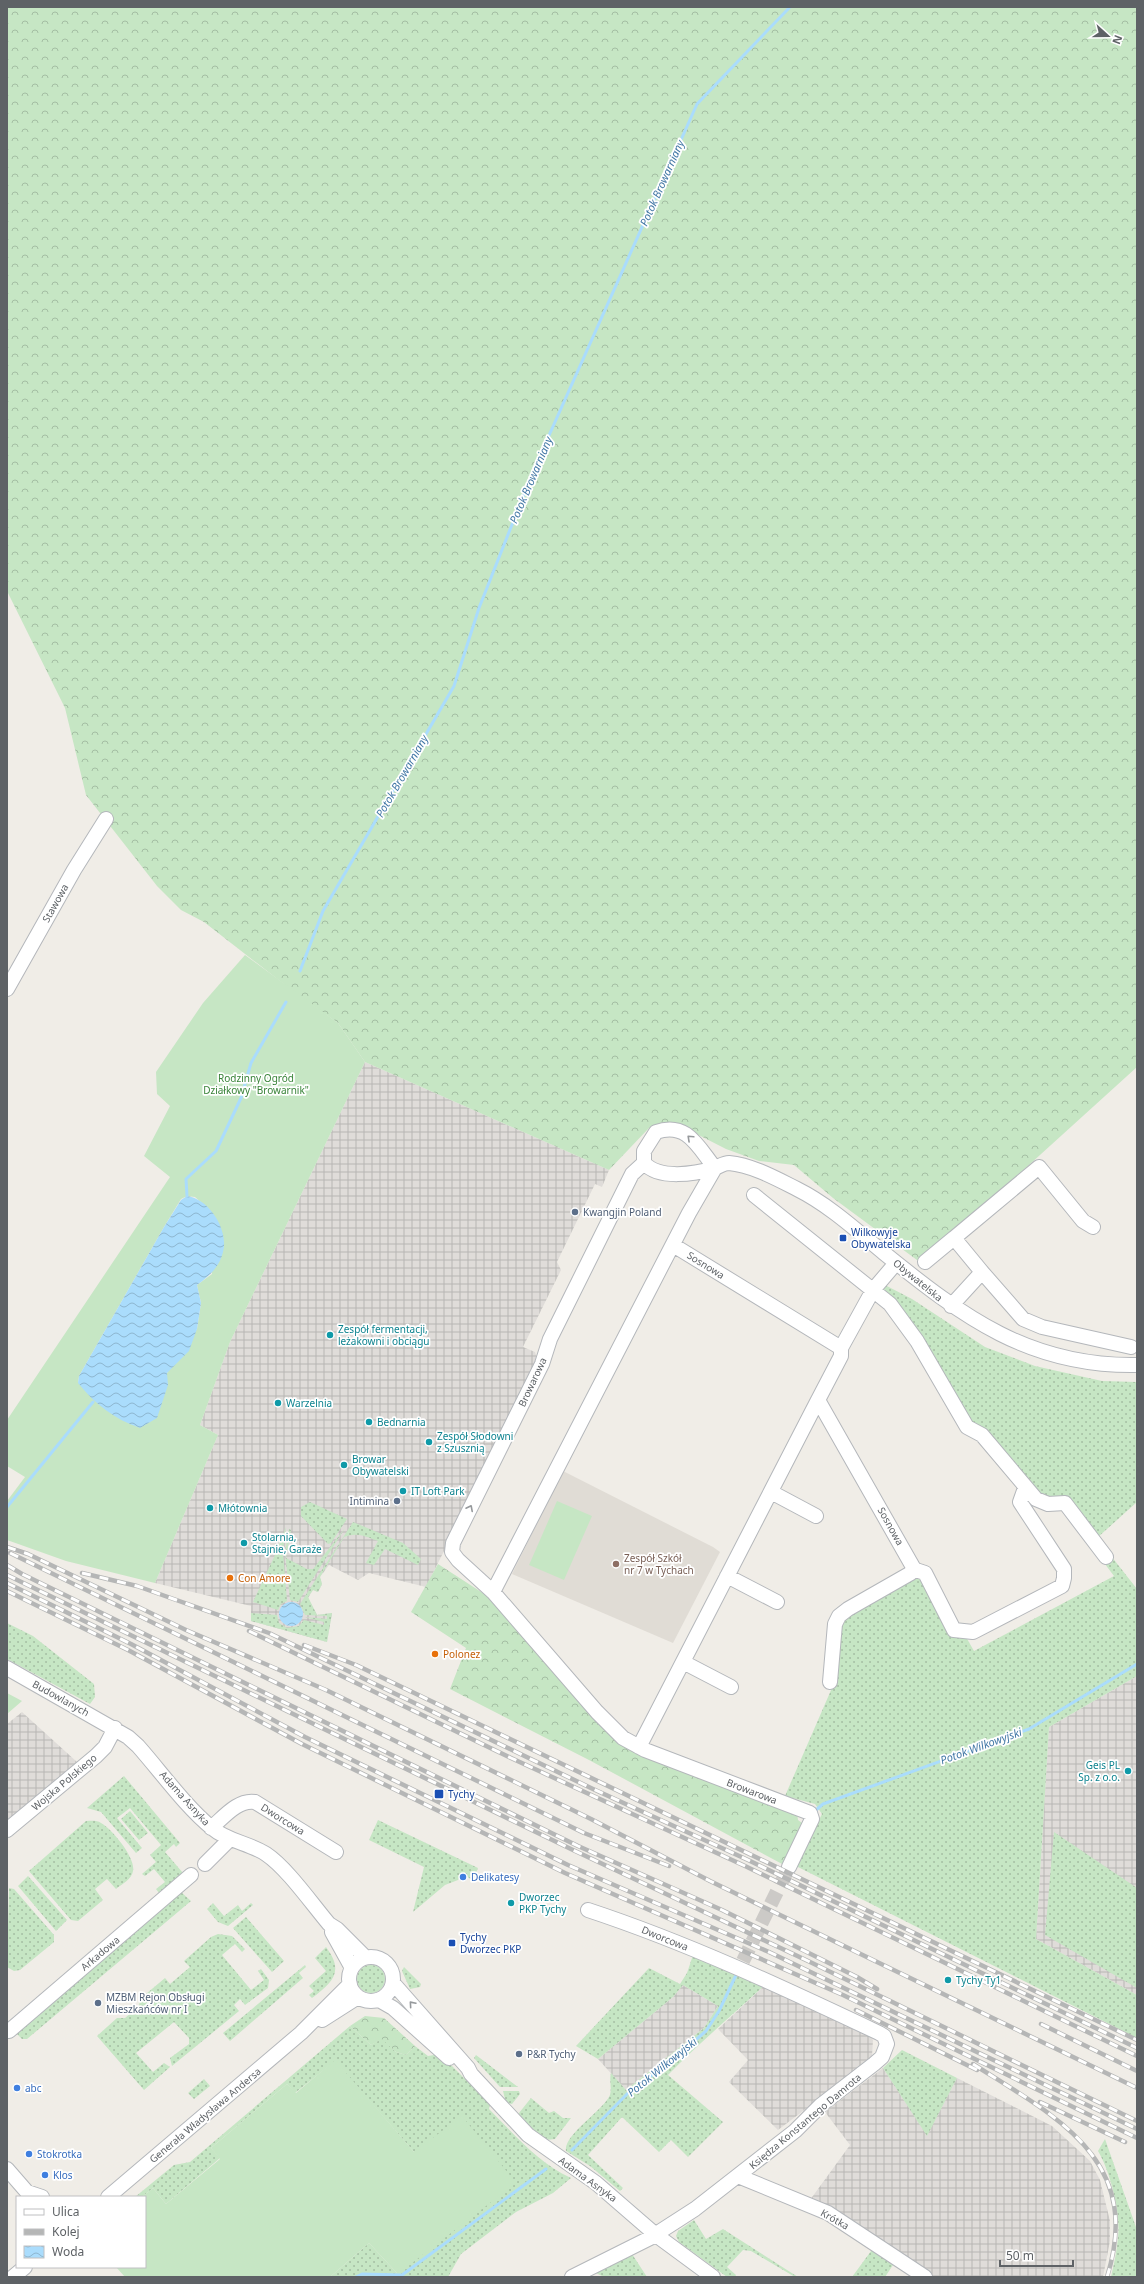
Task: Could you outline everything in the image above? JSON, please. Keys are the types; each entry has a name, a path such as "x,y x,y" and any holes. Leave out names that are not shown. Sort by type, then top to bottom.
{"street":[{"name":"Stawowa","path":"7,989 74,870 106,819"},
{"path":"493,1592 709,1174 715,1168 690,1136 671,1129 656,1132 651,1137 644,1151 644,1163"},
{"name":"Obywatelska","path":"644,1163 652,1171 668,1174 715,1168 724,1164 742,1166 799,1190 828,1208 951,1306 997,1334 1046,1352 1100,1364 1137,1366"},
{"name":"Browarowa","path":"644,1163 632,1174 550,1339 542,1364 453,1542 452,1552 454,1556 493,1592 597,1712 622,1738 639,1747 810,1813 812,1819 789,1867"},
{"path":"925,1262 1039,1167 1084,1221 1092,1227"},
{"path":"754,1195 890,1304 917,1341 967,1427 982,1435 1025,1488 1036,1499 1048,1504 1065,1503 1106,1557"},
{"path":"954,1238 1023,1318 1042,1327 1131,1347"},
{"name":"Sosnowa","path":"673,1245 841,1348"},
{"path":"639,1747 841,1356 841,1348 873,1290 896,1263"},
{"path":"951,1306 982,1272"},
{"name":"Sosnowa","path":"818,1400 912,1564 913,1570"},
{"path":"830,1682 836,1624 839,1616 913,1570 925,1573 954,1630 973,1632 1062,1586 1064,1569 1020,1502 1025,1488"},
{"path":"771,1492 816,1516"},
{"path":"727,1576 777,1602"},
{"path":"683,1662 731,1687"},
{"name":"Budowlanych","path":"7,1668 114,1728"},
{"name":"Adama Asnyka","path":"114,1728 138,1746 211,1828 221,1835 250,1846 268,1856 285,1872 329,1924 352,1968"},
{"name":"Wojska Polskiego","path":"7,1830 96,1756 104,1747 114,1728"},
{"name":"Dworcowa","path":"211,1828 241,1803 248,1800 255,1802 336,1852"},
{"path":"205,1864 230,1839"},
{"name":"Arkadowa","path":"9,2031 192,1875"},
{"name":"Dworcowa","path":"588,1910 742,1965"},
{"name":"Adama Asnyka","path":"329,1924 371,1957"},
{"path":"371,1957 390,1967 393,1983 386,1996 379,2000 365,2000 358,1997 350,1984 352,1968 358,1961 371,1957"},
{"name":"Księdza Konstantego Damrota","path":"572,2277 656,2235 695,2209 794,2131 821,2105 882,2057 887,2044 884,2036 742,1965"},
{"name":"Adama Asnyka","path":"393,1983 468,2068 470,2074 528,2135 610,2194 656,2235 713,2277"},
{"name":"Generała Władysława Andersa","path":"109,2196 301,2033 350,1984"},
{"name":"Generała Władysława Andersa","path":"301,2033 308,2031 358,1997"},
{"name":"Adama Asnyka","path":"379,2000 393,2008 464,2072 470,2074"},
{"path":"7,2169 28,2195"},
{"name":"Krótka","path":"738,2176 828,2213 925,2277"},
{"path":"13,2277 24,2268"}],"shaded area":[{"path":"365,1062 609,1170 602,1187 595,1184 557,1262 561,1270 523,1347 535,1352 538,1361 536,1367 426,1587 369,1573 358,1580 329,1565 320,1577 322,1584 318,1592 313,1590 308,1598 317,1615 332,1613 327,1642 251,1621 251,1606 155,1583 218,1435 200,1425 230,1342"},
{"name":"Zespół Szkół nr 7 w Tychach","path":"563,1471 713,1547 720,1552 673,1643 512,1574"},
{"path":"1137,1676 1137,1995 1036,1939 1049,1727"},
{"path":"22,1712 77,1762 7,1821 7,1724"},
{"path":"766,1984 867,2033 873,2040 872,2056 866,2063 778,2130 729,2082 748,2060 718,2029"},
{"path":"683,1985 718,2006 704,2028 626,2090 598,2059 673,1997"},
{"path":"883,2068 927,2135 957,2078 1052,2126 1090,2161 1100,2180 1110,2221 1110,2241 1103,2277 933,2277 840,2214 810,2200 850,2145 825,2112"}],"green space":[{"path":"7,7 1137,7 1137,1067 921,1263 833,1198 794,1165 759,1161 726,1149 679,1125 670,1122 649,1128 609,1170 365,1062 338,1023 298,995 204,922 181,910 157,886 86,795 65,708 7,591"},
{"name":"Rodzinny Ogród Działkowy \"Browarnik\"","path":"245,955 338,1023 365,1062 230,1342 200,1425 218,1435 155,1583 66,1561 7,1540 7,1501 25,1477 7,1466 7,1420 170,1177 144,1156 170,1106 157,1094 156,1072 203,1003","holes":["187,1196 195,1197 210,1210 212,1274 197,1285 201,1303 197,1329 167,1373 78,1383 79,1376 181,1199"]},
{"path":"883,1284 912,1299 985,1347 1035,1366 1102,1381 1137,1382 1137,1502 1097,1538 1137,1589 1137,1676 1049,1727 1036,1939 1137,1995 1137,2038 796,1866 822,1814 815,1804 785,1796 835,1681 837,1644 843,1619 926,1567 974,1651 1114,1576 1068,1515 1036,1495 973,1426 884,1292"},
{"path":"557,1501 592,1516 564,1580 529,1565"},
{"path":"310,1502 347,1519 331,1543 328,1544 301,1516 301,1507"},
{"path":"353,1522 403,1543 421,1559 418,1565 385,1549 374,1565 366,1563 378,1541 365,1536 357,1535 344,1537 320,1577 322,1584 318,1592 313,1590 308,1597 317,1615 332,1613 327,1642 251,1621 251,1613 277,1615 279,1623 287,1628 299,1626 304,1620 324,1625 324,1622 305,1617 327,1619 327,1616 305,1615 300,1604"},
{"path":"286,1527 283,1552 287,1601 281,1604 278,1610 253,1602 275,1555"},
{"path":"345,1528 298,1602 290,1600 285,1552 289,1529 291,1530 286,1558 307,1569 313,1569"},
{"path":"438,1564 492,1599 614,1739 630,1750 797,1813 798,1820 802,1823 784,1865 589,1760 450,1689 466,1648 411,1612"},
{"path":"7,1623 33,1636 94,1684 95,1697 90,1704 7,1659"},
{"path":"7,1693 22,1701 7,1714"},
{"path":"124,1776 180,1843 176,1847 174,1844 165,1852 183,1873 159,1893 156,1889 165,1882 154,1869 145,1876 142,1874 156,1862 150,1855 161,1845 130,1808 117,1818 142,1848 136,1853 101,1812 87,1808"},
{"path":"130,1811 148,1833 139,1840 121,1819"},
{"path":"378,1820 478,1868 473,1880 461,1874 458,1880 445,1885 413,1912 424,1867 369,1840"},
{"path":"86,1821 99,1822 106,1826 117,1837 131,1859 133,1871 129,1879 116,1889 107,1879 95,1889 103,1900 78,1921 71,1920 29,1871"},
{"path":"1054,1832 1137,1888 1137,1988 1045,1935"},
{"path":"28,1876 67,1920 56,1931 18,1886"},
{"path":"9,1888 14,1889 54,1935 54,1942 20,1970 14,1971 7,1967"},
{"path":"181,1892 191,1901 27,2039 22,2039 14,2031"},
{"path":"213,1903 224,1916 238,1905 242,1911 251,1903 253,1905 228,1926 218,1922 207,1909"},
{"path":"246,1917 284,1961 272,1972 233,1928"},
{"path":"218,1934 232,1936 245,1949 242,1952 235,1944 222,1955 251,1990 264,1980 258,1971 261,1969 269,1980 268,1988 245,2005 240,1999 234,2005 239,2011 172,2066 170,2058 189,2044 189,2038 174,2022 136,2053 153,2072 164,2063 170,2067 144,2090 97,2036 117,2018 125,2018 139,2006 140,1999 165,1978 170,1984 190,1967 184,1961 211,1937"},
{"path":"326,1947 335,1963 334,1976 325,1987 312,1998 309,1995 314,1991 309,1986 326,1971 315,1958"},
{"path":"693,1955 766,1984 668,2075 723,2122 688,2157 671,2140 659,2152 622,2117 588,2155 623,2188 620,2191 590,2166 566,2151 567,2145 577,2130 600,2108 610,2095 611,2073 626,2090 704,2028 718,2006 683,1985 673,1997 598,2059 576,2046 649,1968 680,1984 687,1973"},
{"path":"305,1965 306,1967 299,1973 303,1978 230,2041 223,2033"},
{"path":"371,1965 381,1969 385,1979 381,1989 371,1993 361,1989 357,1979 361,1969"},
{"path":"404,1967 421,1984 420,1987 410,1989 402,1971"},
{"path":"365,2016 384,2018 415,2046 406,2055 396,2052 382,2039 371,2045 350,2026"},
{"path":"350,2026 371,2045 382,2038 396,2052 406,2055 415,2046 428,2056 440,2054 490,2104 489,2109 517,2138 537,2156 559,2172 571,2178 553,2193 516,2212 461,2254 448,2277 330,2277 369,2243 397,2273 399,2273 414,2152 335,2061 295,2093 287,2084 211,2148 220,2158 166,2204 153,2188 143,2196 136,2196 174,2165 190,2162"},
{"path":"902,2050 957,2078 927,2136 883,2068"},
{"path":"476,2055 518,2087 500,2087 474,2058"},
{"path":"335,2060 414,2152 462,2116 516,2183 399,2273 397,2273 369,2243 330,2277 125,2277 117,2268 146,2268 146,2196 143,2196 153,2188 166,2204 220,2159 211,2148 287,2084 296,2093"},
{"path":"204,2079 210,2086 194,2099 188,2093"},
{"path":"503,2091 519,2091 520,2094 512,2104 506,2103"},
{"path":"531,2098 549,2113 554,2111 563,2118 571,2118 555,2139 546,2140 520,2118 519,2113"},
{"path":"1105,2139 1137,2230 1137,2277 1111,2277 1117,2247 1118,2216 1114,2192 1107,2170 1098,2151"},
{"path":"694,2220 706,2239 723,2229 798,2277 795,2277 751,2251 743,2250 727,2267 736,2275 735,2277 727,2277 679,2242 676,2236 678,2231"},
{"path":"874,2247 895,2262 885,2277 852,2277"},
{"path":"632,2254 647,2277 604,2277 596,2273"}],"water":[{"path":"187,1196 195,1198 203,1203 216,1217 223,1235 223,1252 216,1267 197,1285 201,1303 197,1329 189,1351 167,1373 168,1385 157,1418 140,1428 113,1415 98,1404 78,1383 79,1376 164,1227 181,1200"},
{"path":"291,1602 299,1606 303,1614 299,1622 291,1626 283,1622 279,1614 283,1606"}],"waterway":[{"name":"Potok Browarniany","path":"300,971 323,911 454,686 479,608 534,469 697,104 790,7"},
{"name":"Potok Browarniany","path":"187,1196 186,1179 216,1151 241,1098 251,1063 286,1002"},
{"path":"7,1507 93,1402"},
{"name":"Potok Wilkowyjski","path":"816,1810 823,1804 1029,1729 1137,1664"},
{"name":"Potok Wilkowyjski","path":"572,2150 630,2091 666,2065 706,2031 719,2011 737,1973"},
{"name":"Potok Wilkowyjski","path":"356,2277 362,2274 402,2275 546,2169"}],"tunnel":[{"path":"743,1961 789,1867"}],"railway":[{"path":"7,1547 28,1554 186,1630 326,1690 591,1819 710,1881 1137,2088"},
{"path":"10,1553 584,1833 669,1866"},
{"path":"7,1565 22,1574 578,1846 722,1910 857,1977 877,1989"},
{"path":"82,1573 137,1586 269,1633 593,1789 748,1860 1137,2048"},
{"path":"7,1575 573,1850 808,1961 1137,2121"},
{"path":"7,1583 131,1644 305,1737 568,1865 769,1952 1137,2129"},
{"path":"7,1591 128,1650 302,1744 565,1873 843,1995 1137,2138"},
{"path":"249,1631 511,1758 745,1866 1137,2056"},
{"path":"304,1645 356,1665 1137,2040"},
{"path":"856,2010 977,2070"},
{"path":"1041,2024 1137,2071"},
{"path":"973,2064 1034,2103 1062,2124 1085,2146 1103,2172 1113,2201 1115,2236 1107,2277"},
{"path":"1040,2102 1125,2142"}],"place":[{"name":"Kwangjin Poland","path":"575,1212"},
{"name":"Wilkowyje Obywatelska","path":"843,1238"},
{"name":"Zespół fermentacji, leżakowni i obciągu","path":"330,1335"},
{"name":"Warzelnia","path":"278,1403"},
{"name":"Bednarnia","path":"369,1422"},
{"name":"Zespół Słodowni z Szusznią","path":"429,1442"},
{"name":"Browar Obywatelski","path":"344,1465"},
{"name":"IT Loft Park","path":"403,1491"},
{"name":"Intimina","path":"397,1501"},
{"name":"Młótownia","path":"210,1508"},
{"name":"Stolarnia, Stajnie, Garaże","path":"244,1543"},
{"name":"Zespół Szkół nr 7 w Tychach","path":"616,1564"},
{"name":"Con Amore","path":"230,1578"},
{"name":"Polonez","path":"435,1654"},
{"name":"Geis PL Sp. z o.o.","path":"1128,1771"},
{"name":"Tychy","path":"439,1794"},
{"name":"Delikatesy","path":"463,1877"},
{"name":"Dworzec PKP Tychy","path":"511,1903"},
{"name":"Tychy Dworzec PKP","path":"452,1943"},
{"name":"Tychy Ty1","path":"948,1980"},
{"name":"MZBM Rejon Obsługi Mieszkańców nr I","path":"98,2003"},
{"name":"P&R Tychy","path":"519,2054"},
{"name":"abc","path":"17,2088"},
{"name":"Stokrotka","path":"29,2154"},
{"name":"Klos","path":"45,2175"}]}
